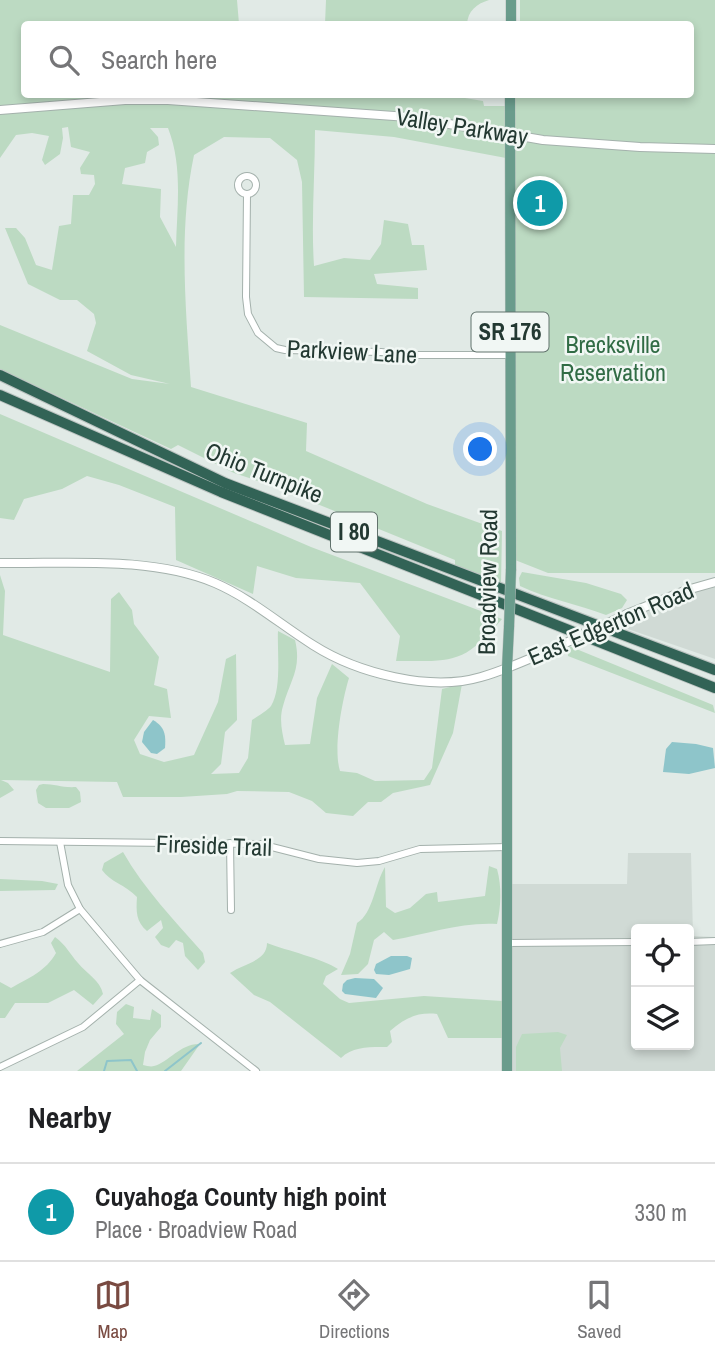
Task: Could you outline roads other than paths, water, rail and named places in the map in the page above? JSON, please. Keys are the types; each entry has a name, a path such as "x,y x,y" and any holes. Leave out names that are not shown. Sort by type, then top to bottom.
{"highway":[{"name":"Ohio Turnpike","path":"0,375 225,483 715,670"},
{"name":"Ohio Turnpike","path":"0,395 221,492 715,688"}],"main road":[{"path":"511,0 511,21"},
{"name":"Broadview Road","path":"507,1071 507,668 511,569 510,98"}],"street":[{"name":"Valley Parkway","path":"0,110 125,100 168,100 385,115 543,140 640,148 715,149"},
{"name":"Parkview Lane","path":"247,194 248,314 258,332 276,348 293,352 510,355"},
{"name":"East Edgerton Road","path":"0,563 142,565 215,583 316,647 367,672 418,681 478,678 555,648 626,614 715,582"},
{"name":"Fireside Trail","path":"0,841 260,844 319,859 357,863 379,861 420,849 508,847"},
{"path":"60,842 68,884 80,909 140,980 256,1071"},
{"path":"230,843 231,910"},
{"path":"0,944 43,932 80,909"},
{"path":"694,942 715,941"},
{"path":"508,943 631,942"},
{"path":"0,1067 83,1027 140,980"}],"water":[{"path":"153,720 165,735 165,748 157,754 151,753 142,742 144,732"},
{"path":"672,742 713,748 715,768 689,774 663,772 666,749"},
{"path":"391,956 412,958 410,969 389,975 376,974 376,964"},
{"path":"355,978 374,979 383,988 376,998 345,994 342,991 343,984"}],"waterway":[{"path":"165,1071 201,1043"},
{"path":"104,1071 107,1061 131,1060 137,1071"}],"place":[{"name":"Cuyahoga County high point","path":"540,203"}],"park label":[{"name":"Brecksville Reservation","path":"613,359"}]}
